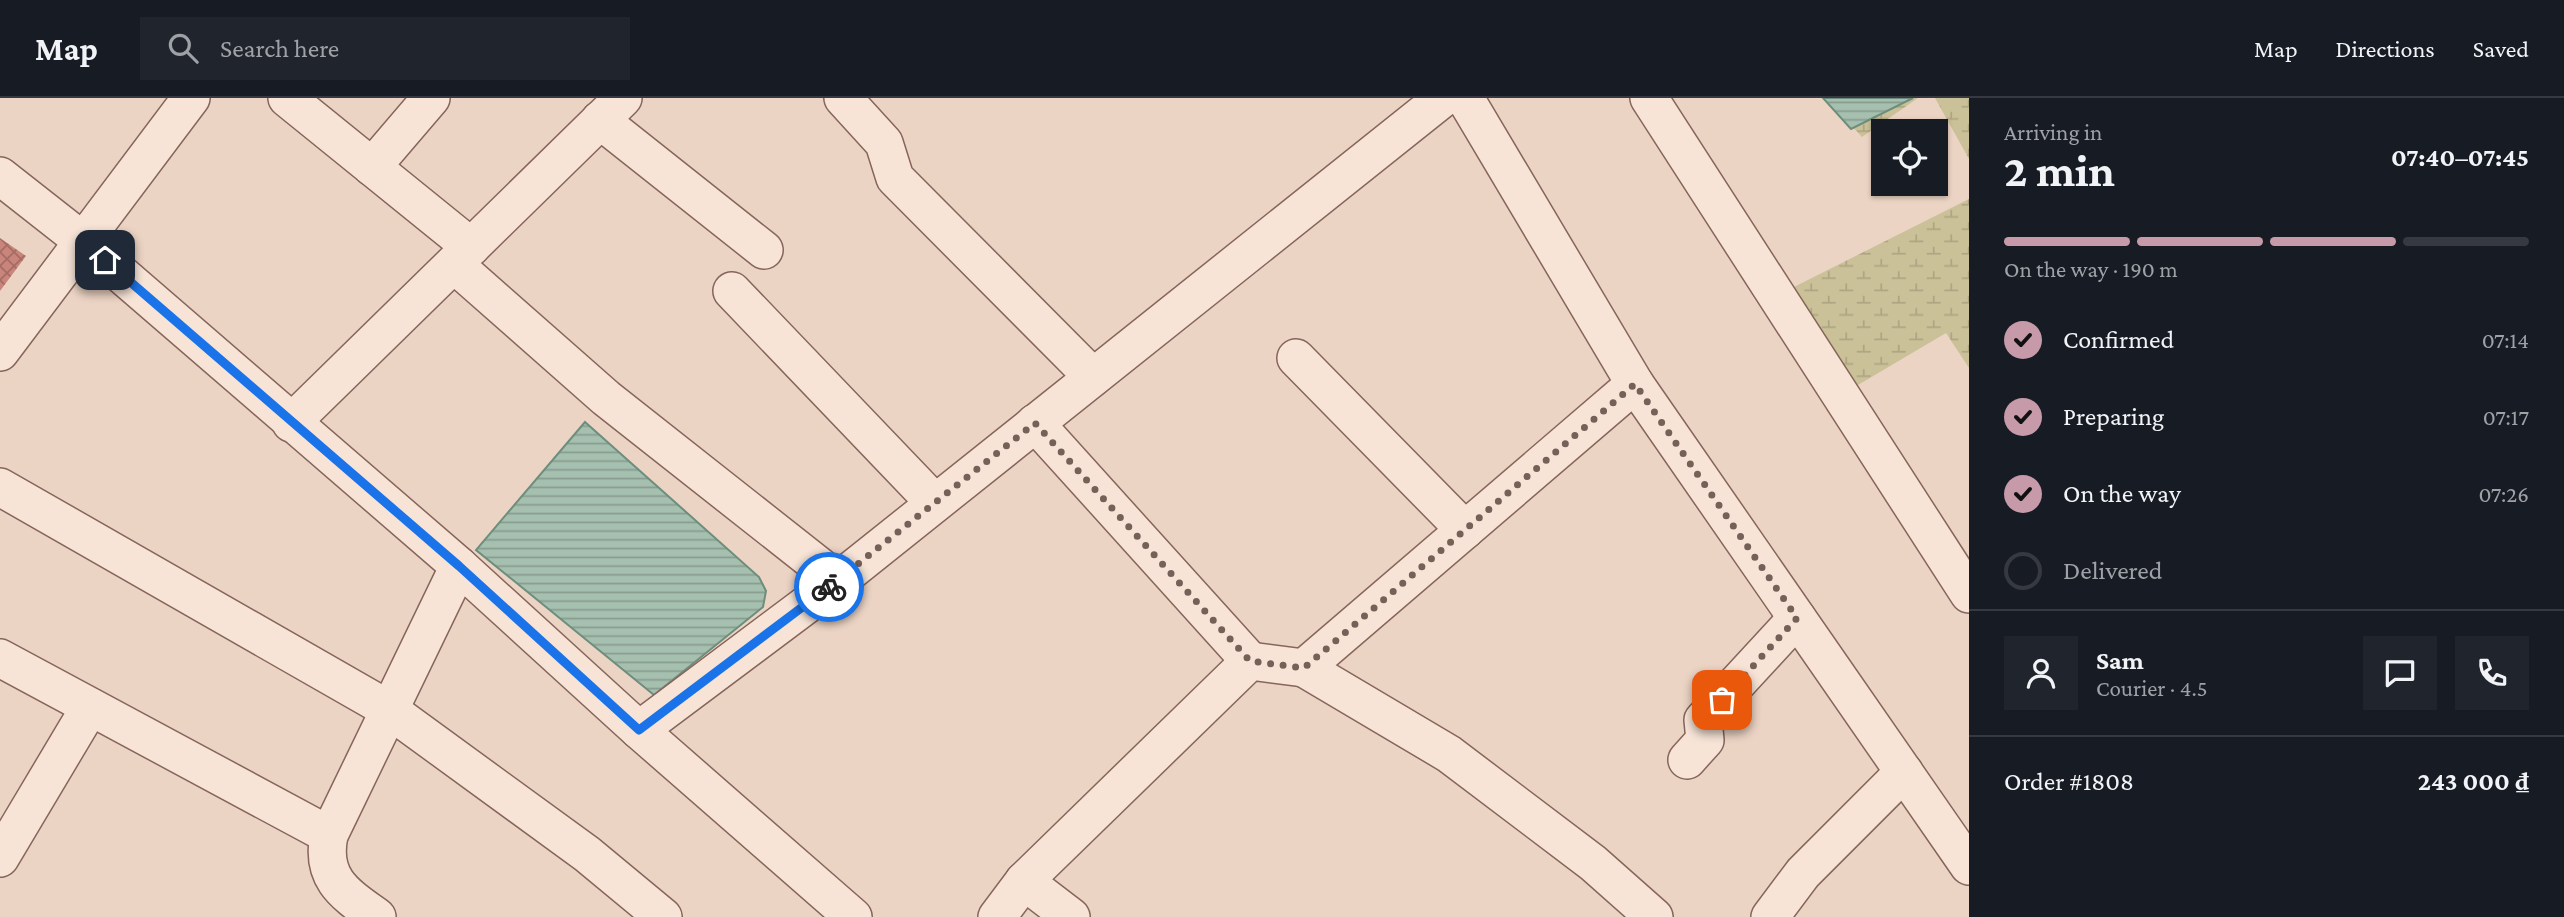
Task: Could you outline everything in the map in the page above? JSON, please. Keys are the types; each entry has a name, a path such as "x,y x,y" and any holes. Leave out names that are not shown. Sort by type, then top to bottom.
{"street":[{"path":"0,352 191,98"},
{"path":"287,98 372,167 606,398 838,581"},
{"path":"372,167 431,98"},
{"path":"843,98 884,143 895,178 1093,377"},
{"path":"639,730 838,581 1443,98"},
{"path":"1465,98 1635,384 1969,866"},
{"path":"1649,98 1969,594"},
{"path":"291,423 611,109 764,250"},
{"path":"0,176 84,242 459,566 639,730 853,917"},
{"path":"732,291 935,503"},
{"path":"1296,358 1465,530"},
{"path":"1304,668 1635,384"},
{"path":"1035,423 1250,661 1304,668 1449,754 1592,863 1649,915"},
{"path":"0,487 388,709 587,854 663,917"},
{"path":"377,917 351,898 332,879 326,850 328,835 459,566"},
{"path":"1687,760 1705,740 1703,720 1797,618"},
{"path":"0,658 328,835"},
{"path":"997,917 1024,881 1250,661"},
{"path":"0,858 90,707"},
{"path":"1770,917 1803,873 1904,772"},
{"path":"1024,881 1071,917"}],"green space":[{"path":"1825,98 1918,98 1888,119 1871,119 1871,131 1862,137"},
{"path":"1935,98 1969,98 1969,159 1948,119"},
{"path":"1969,199 1969,368 1946,333 1841,395 1776,296"}],"shaded area":[{"path":"1823,98 1913,98 1871,119 1851,129"},
{"path":"585,422 759,577 766,591 763,607 654,695 476,550"}],"building":[{"path":"0,238 26,256 0,291"}],"way so far":[{"path":"829,587 1035,423 1250,661 1304,668 1635,384 1797,618 1722,700"}],"route":[{"path":"105,260 459,566 639,730 829,587"}]}
